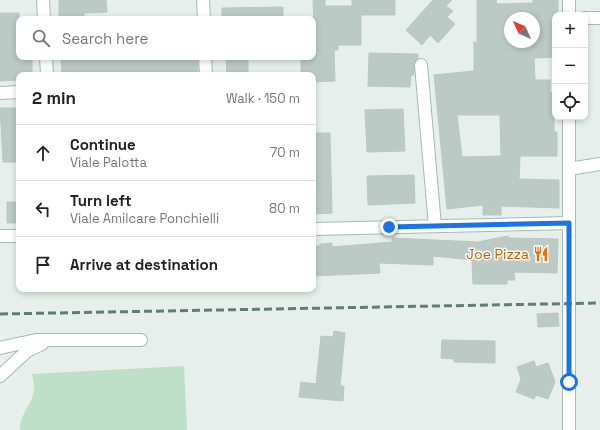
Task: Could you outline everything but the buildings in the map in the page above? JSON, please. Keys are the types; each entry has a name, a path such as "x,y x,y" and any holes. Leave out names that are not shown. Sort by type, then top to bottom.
{"street":[{"path":"43,0 44,16"},
{"path":"203,0 204,16"},
{"path":"569,0 569,12"},
{"path":"588,18 600,18"},
{"path":"46,60 47,72"},
{"path":"205,60 206,72"},
{"path":"421,65 435,226"},
{"path":"0,93 16,92"},
{"path":"569,120 569,430"},
{"path":"569,169 600,164"},
{"path":"316,229 569,223"},
{"path":"0,236 16,236"},
{"path":"0,348 36,340 141,340"},
{"path":"0,376 27,351 51,341"}],"green space":[{"path":"184,366 187,430 20,430 20,424 33,397 34,385 32,374"}],"railway":[{"path":"0,314 600,303"}],"place":[{"name":"Joe Pizza","path":"541,254"}],"route":[{"path":"389,227 569,223 569,382"}]}
